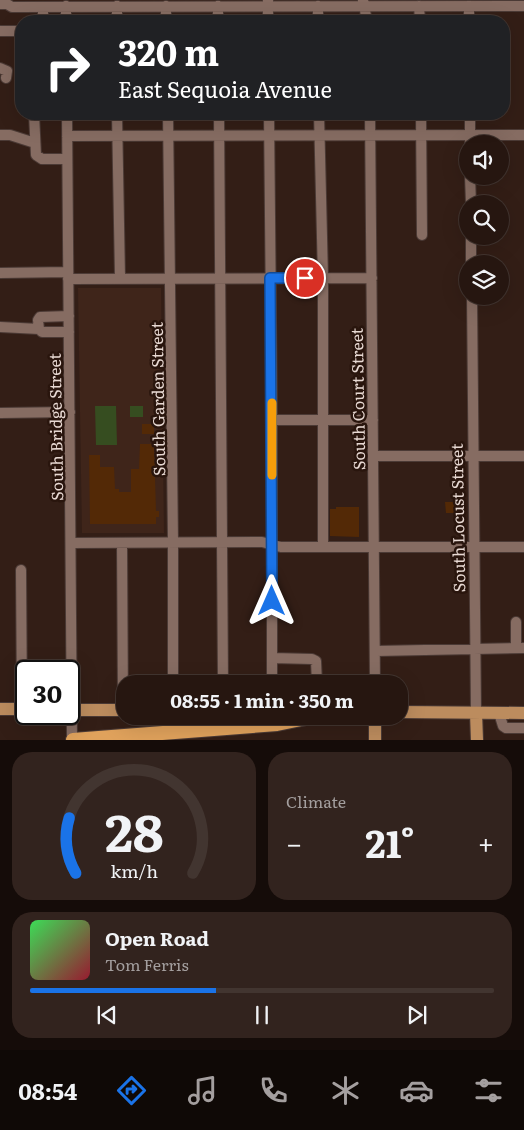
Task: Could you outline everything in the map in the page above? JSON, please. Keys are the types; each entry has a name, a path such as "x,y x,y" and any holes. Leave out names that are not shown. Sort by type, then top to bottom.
{"highway":[{"path":"72,740 264,725"}],"main road":[{"path":"0,709 15,709"},
{"path":"80,710 116,710"},
{"path":"408,712 524,713"},
{"name":"South Locust Street","path":"476,713 476,736"},
{"path":"375,725 375,738"}],"street":[{"path":"4,5 43,7 63,4 116,6 147,3 166,6 218,6 268,3 318,6 363,3 469,6 500,3 522,4"},
{"path":"116,6 117,15"},
{"path":"166,6 166,15"},
{"path":"218,6 218,15"},
{"path":"318,6 318,15"},
{"path":"469,6 469,15"},
{"path":"43,7 43,15"},
{"path":"0,31 15,31"},
{"path":"0,68 5,69 6,78"},
{"path":"34,120 36,155 39,158 68,159"},
{"name":"South Bridge Street","path":"67,120 72,544 71,660"},
{"path":"117,120 120,278"},
{"name":"South Garden Street","path":"168,120 173,675"},
{"path":"219,120 223,675"},
{"path":"269,120 272,675"},
{"path":"319,120 323,278 324,547"},
{"name":"South Court Street","path":"370,120 375,675"},
{"path":"421,120 422,235"},
{"path":"470,120 470,135"},
{"path":"509,135 524,134"},
{"path":"0,135 10,135 35,143"},
{"path":"67,136 421,135 459,138"},
{"path":"0,273 120,278 372,278"},
{"name":"South Locust Street","path":"472,305 476,713"},
{"path":"39,329 38,320 40,317 69,316"},
{"path":"0,327 39,329 42,332 69,332"},
{"path":"0,413 70,412"},
{"path":"272,420 373,420"},
{"path":"374,456 524,456"},
{"path":"72,544 262,542 281,547 524,547"},
{"path":"122,543 124,675"},
{"path":"21,570 23,660"},
{"path":"376,651 520,648 516,622"},
{"path":"272,658 312,659 316,661 317,675"},
{"path":"499,713 502,726 506,728 524,728"},
{"name":"South Bridge Street","path":"72,725 72,740"}],"shaded area":[{"path":"78,288 161,288 164,533 82,533"}],"green space":[{"path":"95,406 116,406 117,445 96,445"},
{"path":"130,406 143,406 143,417 130,417"}],"building":[{"path":"142,424 154,424 154,434 142,434"},
{"path":"140,444 154,444 156,511 159,511 159,517 156,517 156,524 90,524 89,455 100,455 100,467 114,467 115,489 119,489 119,492 131,492 131,469 139,469"},
{"path":"445,502 460,502 460,513 446,513"},
{"path":"336,507 359,507 359,537 330,536 330,509 336,509"}],"slow traffic":[{"path":"272,403 272,475"}],"route":[{"path":"272,601 270,278 305,278"}]}
